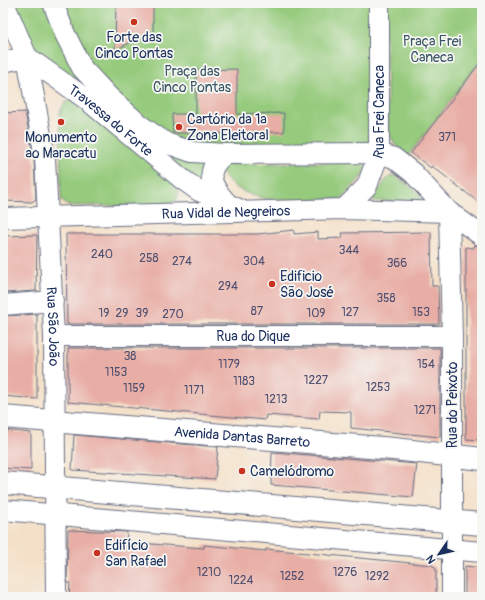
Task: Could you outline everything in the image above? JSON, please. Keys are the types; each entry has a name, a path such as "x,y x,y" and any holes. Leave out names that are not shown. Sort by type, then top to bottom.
{"main road":[{"name":"Avenida Dantas Barreto","path":"3,417 386,448 452,457 482,459"},
{"path":"3,483 482,524"}],"street":[{"path":"3,62 27,57 4,3"},
{"path":"54,3 65,34 82,68 110,98 140,125 166,143 192,152 225,154 379,153 394,158 407,168 448,212 482,236"},
{"name":"Rua Frei Caneca","path":"344,209 367,186 372,176 379,153 379,3"},
{"name":"Travessa do Forte","path":"27,57 86,99 182,179 199,191 237,209"},
{"name":"Rua São João","path":"27,57 45,158 49,216 54,336 56,597"},
{"path":"225,154 212,167 211,174 218,194 237,209"},
{"name":"Rua Vidal de Negreiros","path":"3,218 237,209 344,209 448,212"},
{"name":"Rua do Peixoto","path":"448,212 452,336 452,597"},
{"path":"3,305 53,301"},
{"name":"Rua do Dique","path":"54,336 452,336"},
{"path":"3,510 482,552"}],"green space":[{"name":"Praça das Cinco Pontas","path":"11,3 374,3 372,142 287,148 222,149 215,195 33,56"},
{"name":"Praça Frei Caneca","path":"385,3 482,3 482,59 408,156 396,146 388,132"},
{"path":"71,99 176,184 179,192 178,198 174,202 167,204 123,206 68,206 61,200 60,112 64,104"},
{"path":"363,162 365,166 364,174 341,199 275,200 260,197 237,188 226,178 222,171 225,164"},
{"path":"391,176 396,176 421,195 421,201 374,201 373,198"}],"building":[{"name":"Forte das Cinco Pontas","path":"116,3 153,3 153,32 115,50"},
{"path":"482,60 482,205 432,166 431,168 411,153"},
{"path":"237,69 237,114 284,113 284,132 236,132 236,134 173,133 172,114 196,114 196,70"},
{"path":"25,112 34,159 36,199 32,202 3,201 3,113"},
{"path":"294,230 294,234 318,232 318,239 343,238 342,233 431,232 432,286 438,286 439,324 67,324 66,234 258,234"},
{"path":"37,235 36,291 3,293 3,236"},
{"path":"475,245 482,247 482,440 466,439 466,247 473,248"},
{"path":"37,314 37,399 3,396 3,316"},
{"path":"68,348 440,348 440,437 351,428 351,412 320,411 319,419 266,415 265,420 68,402"},
{"path":"3,430 31,433 31,470 3,468"},
{"name":"Camelódromo","path":"74,435 218,447 215,479 72,470"},
{"path":"272,452 417,464 413,497 271,485"},
{"path":"68,530 127,532 126,542 204,548 204,545 266,551 266,549 432,565 436,569 436,597 69,597 70,583 67,583"},
{"path":"465,566 482,568 482,597 465,597"}],"place":[{"name":"Forte das Cinco Pontas","path":"134,22"},
{"name":"Monumento ao Maracatu","path":"61,122"},
{"name":"Cartório da 1ª Zona Eleitoral","path":"179,127"},
{"name":"Edificio São José","path":"272,284"},
{"name":"Camelódromo","path":"242,471"},
{"name":"Edifício San Rafael","path":"97,553"}]}
